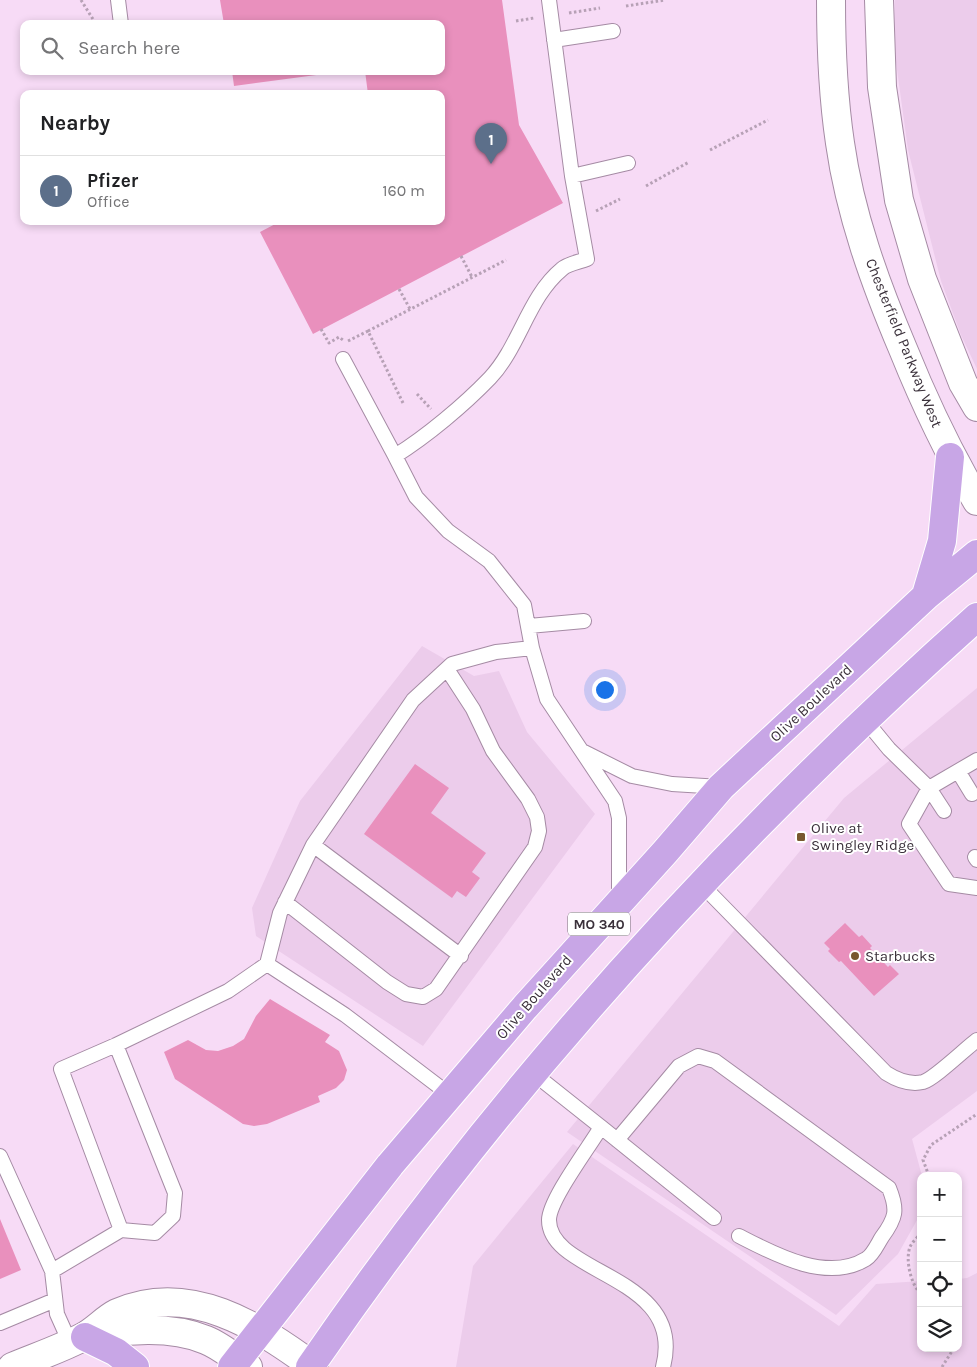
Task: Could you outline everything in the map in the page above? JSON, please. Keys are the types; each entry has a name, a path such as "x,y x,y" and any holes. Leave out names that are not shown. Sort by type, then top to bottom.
{"main road":[{"path":"926,596 942,541 950,457"},
{"name":"Olive Boulevard","path":"239,1365 262,1332 390,1165 525,1006 721,787 926,596 977,554"},
{"name":"MO 340","path":"312,1366 392,1250 441,1185 533,1073 702,886 803,782 977,617"},
{"path":"931,659 977,642"},
{"path":"78,1340 116,1352 135,1367"}],"street":[{"name":"Chesterfield Parkway West","path":"831,0 831,52 840,144 858,224 880,293 950,457 977,501"},
{"path":"879,0 882,87 899,200 922,279 963,383 977,407"},
{"path":"78,1340 116,1314 139,1306 169,1302 213,1308 230,1314 262,1332 312,1366"},
{"path":"12,1367 78,1340 120,1331 170,1331 208,1340 239,1365"}],"lane":[{"path":"118,0 120,20"},
{"path":"396,456 418,441 490,377 512,347 542,292 563,268 586,259 572,176 549,0"},
{"path":"554,40 613,31"},
{"path":"572,176 628,163"},
{"path":"343,359 416,497 448,531 489,561 524,605 532,648 547,699 584,752 614,801 619,818 619,902"},
{"path":"529,626 584,621"},
{"path":"121,1230 61,1069 116,1045 228,991 267,964 280,913 313,845 413,700 452,664 496,652 532,648"},
{"path":"285,902 406,994 423,997 436,989 536,847 539,832 537,817 528,800 493,751 473,709 446,669"},
{"path":"866,721 889,749 929,788 944,811"},
{"path":"584,752 632,776 672,784 721,787"},
{"path":"977,760 929,788 909,824 949,884 977,888"},
{"path":"958,771 972,794"},
{"path":"313,845 460,956"},
{"path":"702,886 886,1073 897,1080 912,1083 925,1082 977,1040"},
{"path":"267,964 345,1015 450,1095"},
{"path":"52,1272 121,1230 155,1233 173,1216 175,1194 116,1045"},
{"path":"617,1140 679,1066 698,1056 714,1061 890,1188 895,1203 893,1222 867,1258 845,1266 825,1267 783,1258 739,1236"},
{"path":"533,1073 714,1218"},
{"path":"601,1127 556,1198 549,1219 552,1234 564,1249 616,1278 648,1304 663,1330 667,1348 663,1367"},
{"path":"0,1156 52,1272 57,1314 78,1340"},
{"path":"0,1323 55,1300"}],"path":[{"path":"81,0 94,20"},
{"path":"626,6 665,0"},
{"path":"566,13 600,8"},
{"path":"516,21 534,18"},
{"path":"710,150 768,120"},
{"path":"646,186 689,162"},
{"path":"593,212 620,199"},
{"path":"460,256 472,277"},
{"path":"403,403 368,331 506,260"},
{"path":"399,289 410,309"},
{"path":"321,329 329,343 339,337 345,343"},
{"path":"928,1172 924,1160 931,1145 977,1114"},
{"path":"917,1238 910,1247 910,1270 917,1290"},
{"path":"942,1367 951,1352"}],"shaded area":[{"path":"895,0 977,0 977,369 961,335 941,281 908,150 895,55"},
{"path":"422,646 474,676 499,671 527,732 595,814 423,1046 256,936 252,908 300,801"},
{"path":"977,688 977,1091 912,1139 921,1172 917,1172 917,1220 898,1254 836,1315 567,1132 844,798"},
{"path":"573,1144 839,1326 876,1284 917,1281 917,1352 962,1352 962,1279 977,1273 977,1367 456,1367 473,1266"}],"building":[{"path":"220,0 502,0 519,125 563,203 313,334 260,232 273,225 445,225 445,90 367,90 366,75 445,75 445,20 223,20"},
{"path":"233,75 316,75 234,86"},
{"path":"415,764 449,788 431,813 486,853 472,872 480,878 466,897 457,891 452,898 364,834"},
{"name":"Starbucks","path":"845,923 859,937 862,935 872,946 870,948 888,967 890,965 899,974 874,996 841,961 839,962 828,951 830,949 824,943"},
{"path":"270,999 330,1035 325,1042 339,1051 347,1070 344,1080 336,1088 318,1096 320,1102 267,1124 254,1126 243,1124 175,1079 164,1052 188,1040 206,1050 218,1051 233,1046 244,1039 256,1016"},
{"path":"0,1219 21,1270 0,1279"}],"place":[{"name":"Pfizer","path":"491,164"},
{"name":"Olive at Swingley Ridge","path":"801,837"},
{"name":"Starbucks","path":"855,956"}]}
